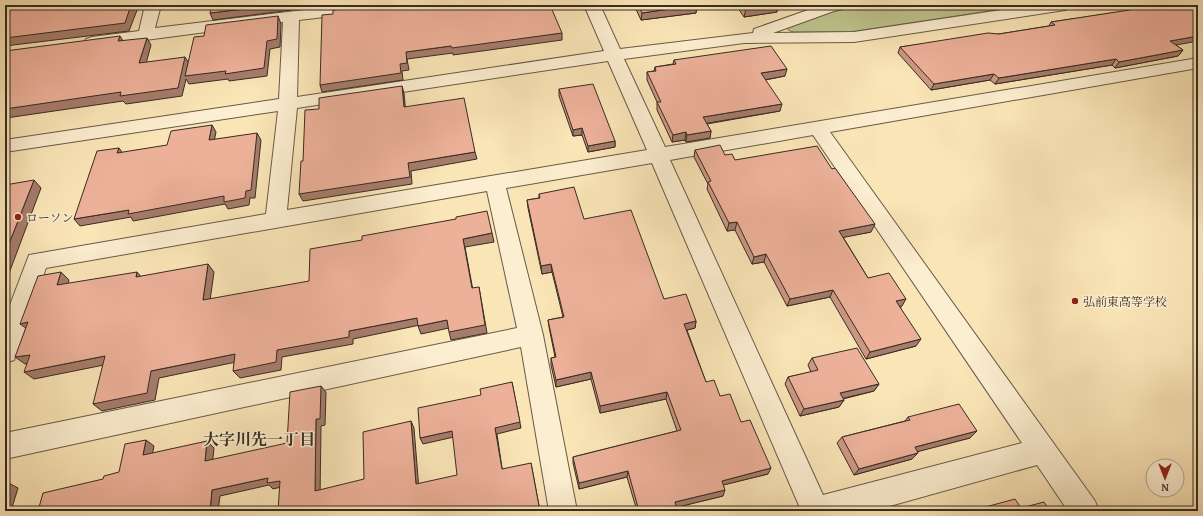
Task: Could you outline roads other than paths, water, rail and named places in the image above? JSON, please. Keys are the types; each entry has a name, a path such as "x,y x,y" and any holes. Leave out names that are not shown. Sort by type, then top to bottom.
{"street":[{"path":"146,34 153,5"},
{"path":"81,44 146,34 384,5"},
{"path":"592,5 815,511 840,506 1043,450"},
{"path":"744,38 831,7 843,5"},
{"path":"5,146 288,105 614,55 744,38 854,37 1065,5"},
{"path":"276,220 288,105 291,16"},
{"path":"5,352 37,262 1198,63"},
{"path":"818,128 1085,511"},
{"path":"496,183 531,335 563,511"},
{"path":"5,446 531,335"}],"place":[{"name":"ローソン","path":"18,217"},
{"name":"弘前東高等学校","path":"1075,301"}],"district":[{"name":"大字川先一丁目","path":"259,439"}]}
